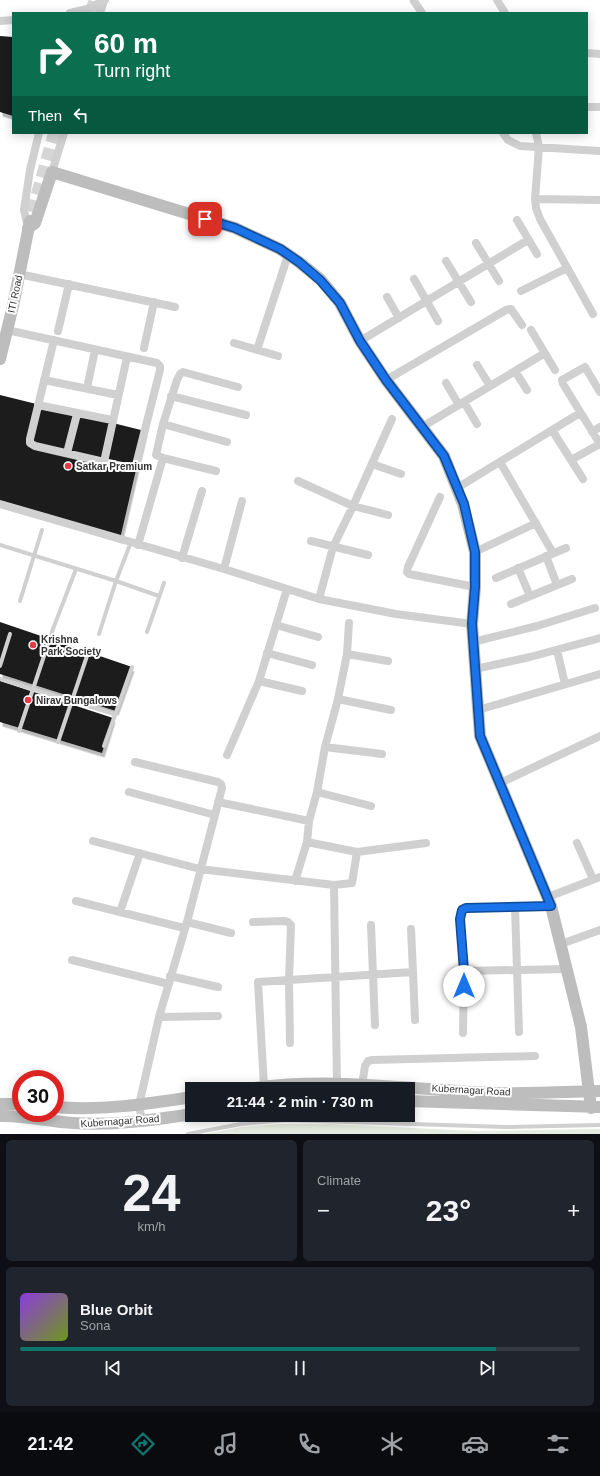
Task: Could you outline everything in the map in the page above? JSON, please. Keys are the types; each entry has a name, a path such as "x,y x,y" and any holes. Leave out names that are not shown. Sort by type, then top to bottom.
{"street":[{"path":"497,0 504,12"},
{"path":"74,12 87,9 104,1"},
{"path":"100,12 104,1"},
{"path":"414,1 421,12"},
{"path":"0,21 12,20"},
{"path":"588,53 600,54"},
{"path":"588,107 600,107"},
{"path":"39,134 30,170 24,210 28,228 35,222 64,134"},
{"path":"504,134 513,143 520,146 600,151"},
{"path":"536,134 539,147 535,199 536,208 540,219 593,314"},
{"path":"52,172 235,228 280,249 320,280 340,303 360,341 386,380 444,456 464,504 475,552 475,587 472,624 480,736 549,901 581,1027 596,1107"},
{"path":"535,199 600,201"},
{"name":"ITI Road","path":"0,359 32,212"},
{"path":"517,220 537,254"},
{"path":"360,341 528,240"},
{"path":"476,243 499,281"},
{"path":"257,350 288,255"},
{"path":"446,261 470,302"},
{"path":"521,292 567,268"},
{"path":"19,274 175,307"},
{"path":"414,279 438,321"},
{"path":"58,330 69,284"},
{"path":"387,297 399,318"},
{"path":"144,348 154,302"},
{"path":"386,380 506,310 509,309 513,311 522,325"},
{"path":"7,330 54,340 95,350 157,363 160,366 134,468 67,454 35,446 30,443 54,340"},
{"path":"531,330 555,370"},
{"path":"234,343 278,356"},
{"path":"87,388 95,350"},
{"path":"422,427 545,353"},
{"path":"104,462 127,357"},
{"path":"477,366 490,386"},
{"path":"571,460 600,444 580,413 562,380 585,367 600,392"},
{"path":"515,371 527,390"},
{"path":"216,471 156,455 163,424 171,396 180,374 183,372 238,387"},
{"path":"44,380 118,395"},
{"path":"446,383 477,424"},
{"path":"171,396 246,415"},
{"path":"38,406 112,420"},
{"path":"457,488 580,413"},
{"path":"67,454 77,414"},
{"path":"319,599 333,547 392,420"},
{"path":"163,424 227,442"},
{"path":"592,432 600,427"},
{"path":"552,430 583,479"},
{"path":"134,543 163,458"},
{"path":"500,462 536,523 549,554 557,585"},
{"path":"372,464 401,474"},
{"path":"298,481 353,506 388,515"},
{"path":"182,558 202,491"},
{"path":"440,497 407,572 409,574 475,587"},
{"path":"224,569 242,501"},
{"path":"0,504 224,569 319,599 396,614 472,624"},
{"path":"475,552 536,523"},
{"path":"311,541 368,555"},
{"path":"496,578 566,548"},
{"path":"518,568 530,596"},
{"path":"511,604 572,579"},
{"path":"228,755 259,681 287,590"},
{"path":"473,642 537,626 595,608"},
{"path":"295,881 307,842 309,821 317,792 325,747 338,699 347,654 350,623"},
{"path":"276,625 318,637"},
{"path":"475,669 530,657 600,638"},
{"path":"557,650 565,684"},
{"path":"268,653 312,665"},
{"path":"347,654 388,661"},
{"path":"478,710 600,674"},
{"path":"259,681 302,691"},
{"path":"338,699 391,710"},
{"path":"500,783 600,736"},
{"path":"325,747 382,754"},
{"path":"135,762 218,782 221,784 222,788 159,1017 139,1105 142,1121"},
{"path":"130,792 215,815"},
{"path":"317,792 371,806"},
{"path":"218,802 309,821"},
{"path":"93,841 200,869 334,885 352,883 356,852"},
{"path":"307,842 356,852 426,843"},
{"path":"463,1033 464,971 460,919 462,910 466,908 515,907 549,901 596,878 577,843"},
{"path":"120,912 140,853"},
{"path":"334,885 336,1082"},
{"path":"76,901 120,912 231,933"},
{"path":"515,907 519,1032"},
{"path":"253,922 284,921 290,923 290,1043"},
{"path":"371,925 375,1025"},
{"path":"411,929 415,1020"},
{"path":"561,944 600,930"},
{"path":"72,960 170,980 218,987"},
{"path":"464,971 567,969"},
{"path":"264,1082 258,982 413,972"},
{"path":"159,1017 218,1016"},
{"path":"362,1082 365,1066 368,1061 372,1060 535,1056"},
{"name":"Kubernagar Road","path":"415,1088 494,1093 594,1092"},
{"name":"Kubernagar Road","path":"64,1107 101,1108 139,1105 185,1098"},
{"name":"Kubernagar Road","path":"415,1101 596,1107"},
{"path":"0,1104 12,1104"},
{"name":"Kubernagar Road","path":"0,1116 20,1116 74,1123 142,1121 185,1115"}],"lane":[{"path":"20,602 42,530"},
{"path":"99,634 116,581 134,543"},
{"path":"0,545 159,596"},
{"path":"19,731 53,629 76,569"},
{"path":"147,632 164,583"},
{"path":"0,666 10,634"},
{"path":"58,742 88,653"},
{"path":"104,746 114,714 132,667"},
{"path":"0,679 114,714"},
{"path":"188,1134 241,1124 286,1120 492,1127 600,1125"}],"shaded area":[{"path":"282,1124 329,1124 475,1131 600,1129 600,1134 205,1134 242,1127"}],"building":[{"path":"0,36 12,37 12,116 0,112"},
{"name":"Satkar Premium","path":"0,395 145,431 120,539 0,501"},
{"name":"Krishna Park Society","path":"0,622 132,667 116,711 0,674"},
{"name":"Nirav Bungalows","path":"0,681 113,718 102,753 0,722"}],"tunnel":[{"path":"90,12 95,0"},
{"path":"32,212 54,134"}],"place":[{"name":"Satkar Premium","path":"68,466"},
{"name":"Krishna Park Society","path":"33,645"},
{"name":"Nirav Bungalows","path":"28,700"}],"route":[{"path":"205,219 235,228 280,249 299,262 320,280 340,303 360,341 386,380 444,456 464,504 475,552 475,587 472,624 480,736 551,906 466,908 462,910 460,919 464,986"}]}
